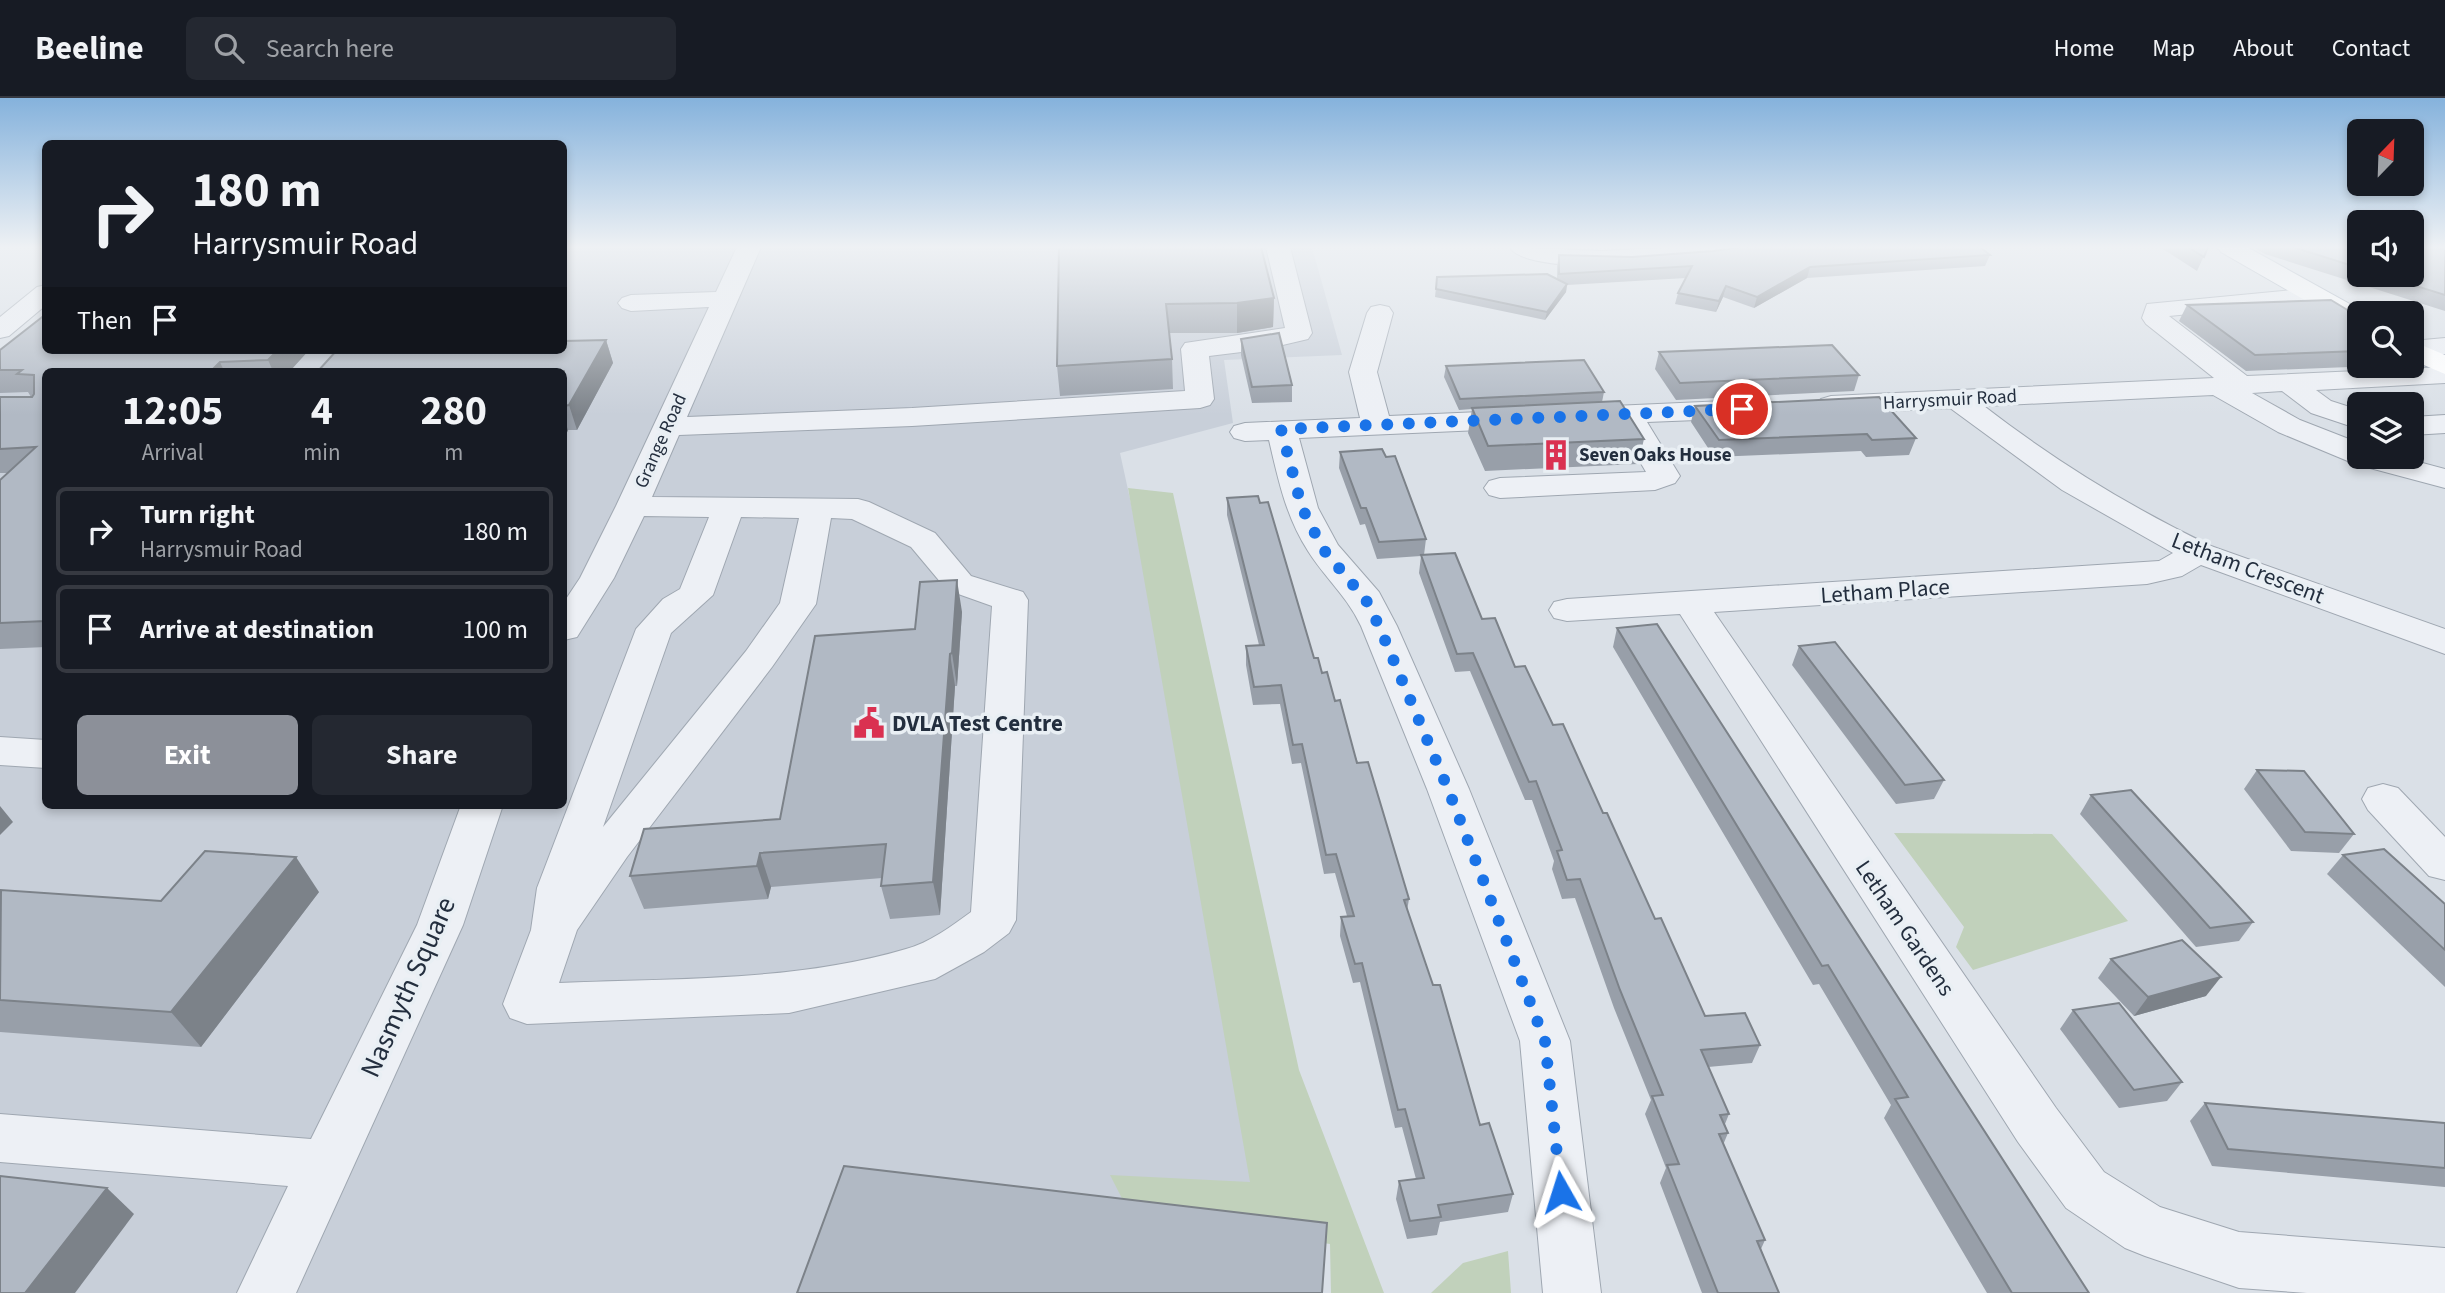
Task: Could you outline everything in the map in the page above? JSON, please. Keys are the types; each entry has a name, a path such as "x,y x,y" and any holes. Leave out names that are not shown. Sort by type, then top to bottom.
{"main road":[{"path":"2327,303 2347,314"},
{"path":"2424,355 2445,366"}],"street":[{"path":"0,330 33,303"},
{"path":"631,303 636,303"},
{"name":"Grange Road","path":"567,624 597,578 632,506 723,303"},
{"path":"668,426 912,417 1200,399 1195,349 1266,341 1299,333 1292,303"},
{"path":"2232,303 2156,309 2155,318 2231,386 2290,426 2347,449"},
{"path":"1377,425 1363,372 1380,313"},
{"path":"2424,348 2445,346"},
{"name":"Harrysmuir Road","path":"1809,406 2445,375"},
{"path":"2289,383 2321,407 2347,415"},
{"name":"Letham Crescent","path":"1958,400 2010,441 2084,491 2199,553 2445,642"},
{"path":"1572,1293 1545,1041 1448,789 1379,626 1366,600 1323,549 1263,431 1769,408"},
{"path":"1500,488 1656,481 1664,476 1627,413"},
{"path":"2424,425 2445,424"},
{"path":"2409,469 2445,479"},
{"path":"632,506 858,509 923,540 959,583 1010,600 993,920 968,939 918,966 789,993 527,1004 554,930 559,888 690,537"},
{"path":"654,629 676,607 695,595 729,507"},
{"path":"554,930 612,846 759,659 798,604 817,509"},
{"name":"Letham Place","path":"1567,610 2147,574 2169,569 2199,553"},
{"name":"Letham Gardens","path":"1691,604 2036,1125 2085,1190 2145,1229 2239,1260 2445,1276"},
{"path":"0,751 42,754"},
{"path":"2382,799 2445,864"},
{"name":"Nasmyth Square","path":"266,1293 440,925 481,809"},
{"path":"0,1138 327,1165"}],"shaded area":[{"path":"567,303 1327,303 1342,355 1224,360 1233,423 1120,453 1277,1174 1318,1293 0,1293 0,376 42,352 567,354"}],"green space":[{"path":"1128,488 1173,493 1299,1070 1384,1293 1331,1293 1330,1244 1130,1214 1110,1175 1250,1182"},
{"path":"1894,833 2052,834 2128,921 1973,970 1956,947 1964,927"},
{"path":"1508,1251 1511,1293 1431,1293 1463,1263"}],"building":[{"path":"1058,303 1239,303 1166,304 1172,359 1057,366"},
{"path":"1502,303 1554,303 1547,312"},
{"path":"2336,303 2347,310 2347,351 2255,355 2187,305"},
{"path":"42,317 42,354 274,354 268,360 220,362 214,368 42,368 42,621 0,623 0,480 36,447 0,449 0,397 32,397 34,375 17,374 22,370 0,370 0,350"},
{"path":"1279,333 1292,385 1252,387 1241,339"},
{"path":"606,340 567,405 567,368 321,368 333,354 567,354 567,341"},
{"path":"1832,345 1859,375 1680,383 1659,352"},
{"path":"1584,360 1604,392 1460,399 1446,366"},
{"path":"1879,397 1916,438 1872,440 1867,434 1719,440 1695,406"},
{"path":"1620,401 1644,439 1488,446 1472,408"},
{"path":"1382,449 1386,457 1395,456 1426,539 1379,542 1366,508 1361,508 1340,452"},
{"path":"1258,496 1260,503 1268,502 1314,658 1318,658 1322,673 1327,672 1335,701 1340,700 1357,763 1368,762 1409,899 1404,900 1433,985 1440,985 1480,1125 1489,1123 1513,1194 1438,1205 1441,1217 1410,1221 1399,1181 1424,1178 1405,1109 1398,1110 1362,963 1355,964 1341,917 1354,916 1336,854 1326,855 1302,744 1293,745 1281,685 1254,687 1246,646 1264,645 1227,498"},
{"path":"1455,553 1482,619 1495,618 1515,667 1525,666 1553,725 1563,724 1655,919 1661,918 1705,1016 1745,1013 1760,1045 1701,1050 1729,1114 1720,1115 1728,1133 1719,1134 1765,1240 1757,1241 1779,1293 1718,1293 1667,1165 1679,1164 1652,1096 1663,1095 1620,990 1580,879 1567,880 1557,851 1562,850 1536,781 1529,782 1473,653 1457,654 1421,555"},
{"path":"957,580 933,882 881,886 886,844 760,853 757,866 630,876 644,829 780,819 815,636 915,629 920,582"},
{"path":"1657,624 2089,1293 2012,1293 1895,1099 1908,1097 1828,965 1822,966 1617,628"},
{"path":"1835,642 1944,780 1905,785 1799,646"},
{"path":"2257,770 2304,771 2354,834 2305,832"},
{"path":"2131,790 2253,922 2210,928 2091,795"},
{"path":"2384,849 2445,904 2445,950 2343,855"},
{"path":"205,851 296,857 171,1012 0,1000 1,890 161,901"},
{"path":"2182,940 2221,977 2148,997 2111,959"},
{"path":"2119,1003 2182,1082 2134,1090 2073,1010"},
{"path":"2205,1103 2445,1123 2445,1168 2228,1149"},
{"path":"844,1166 1327,1223 1322,1293 797,1293"},
{"path":"0,1176 107,1188 25,1293 0,1293"}],"place":[{"name":"Seven Oaks House","path":"1556,455"},
{"name":"DVLA Test Centre","path":"869,723"}],"route":[{"path":"1561,1192 1545,1041 1448,789 1379,626 1366,600 1323,549 1302,508 1281,429 1742,409"}]}
